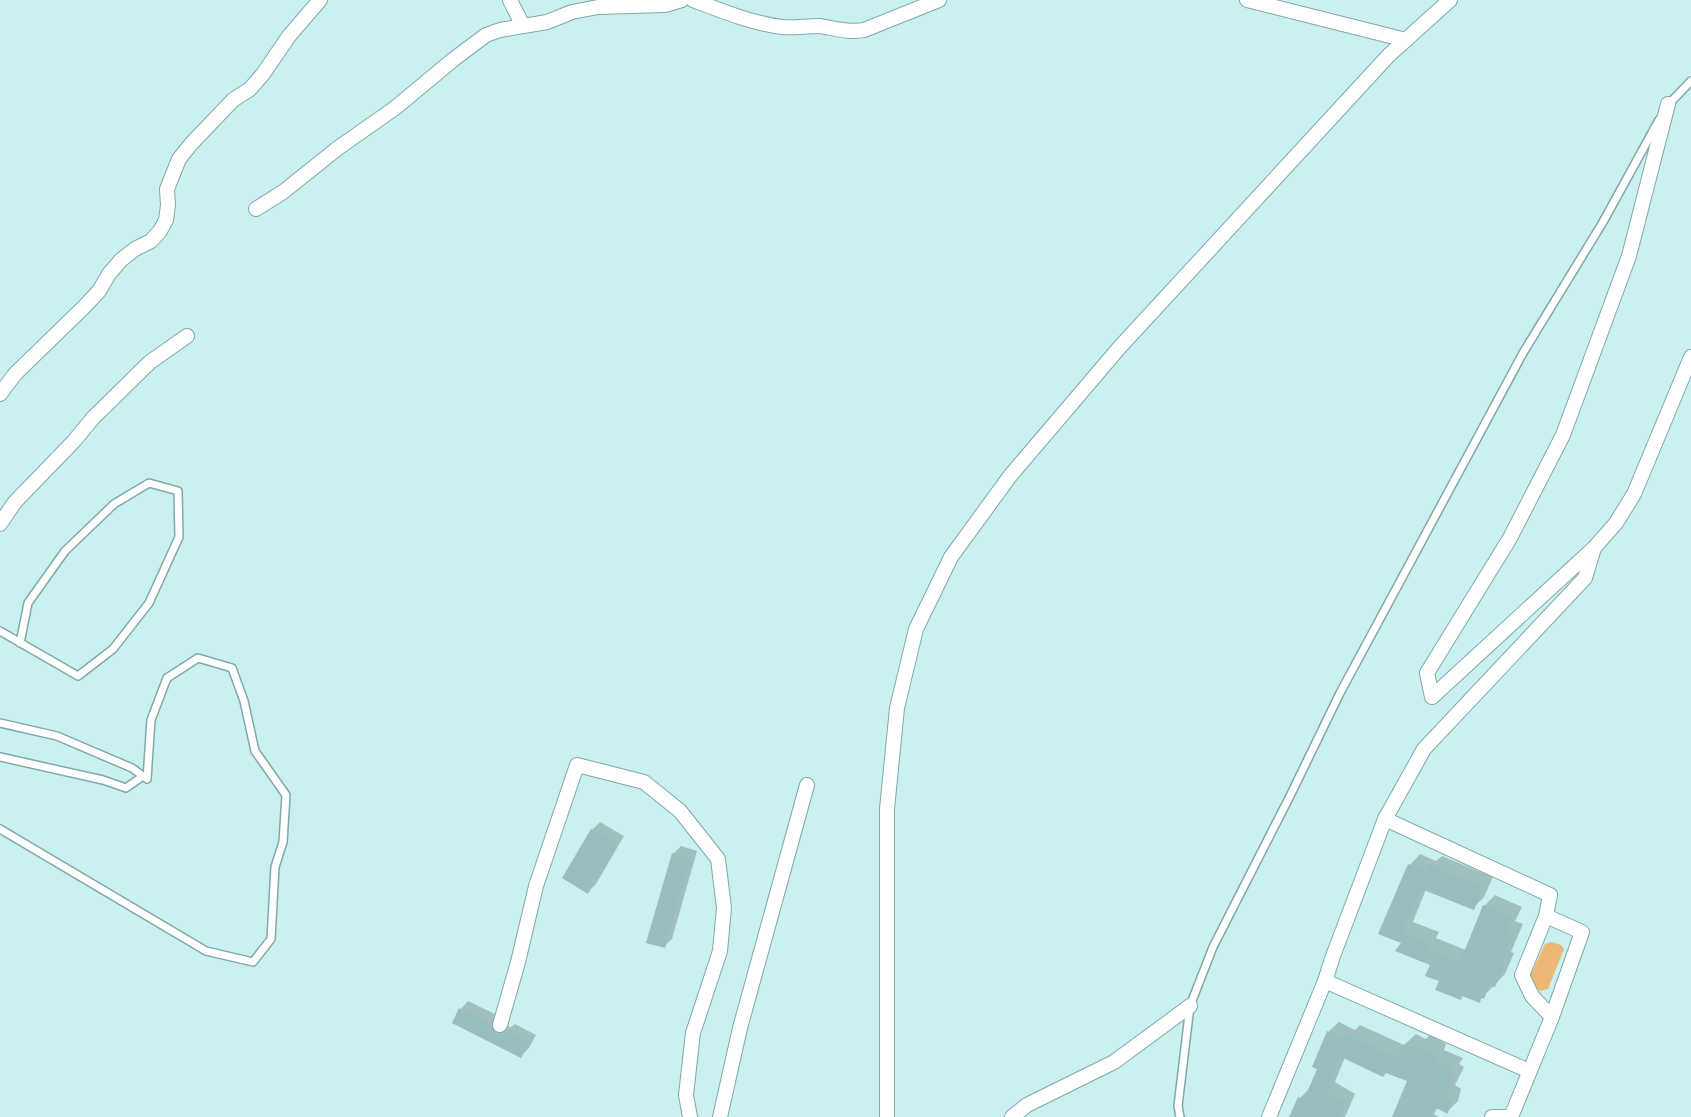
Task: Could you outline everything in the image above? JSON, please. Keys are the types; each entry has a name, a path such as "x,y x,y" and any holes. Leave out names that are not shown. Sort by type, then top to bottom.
{"street":[{"path":"0,394 15,374 99,291 121,260 135,249 151,241 160,231 166,220 167,189 179,159 233,100 250,89 320,0"},
{"path":"510,0 523,26"},
{"path":"256,209 283,192 338,148 395,108 486,35 500,30 547,22 572,12 598,7 665,5 682,0"},
{"path":"693,0 742,18 778,26 794,28 820,26 853,32 864,30 939,0"},
{"path":"1247,0 1406,40"},
{"path":"887,1117 887,809 897,708 916,629 951,557 1010,476 1119,348 1389,56 1450,0"},
{"path":"1668,104 1629,256 1563,435 1510,538 1427,673 1432,697 1594,548 1616,523 1634,494 1691,357"},
{"path":"0,524 15,502 93,418 150,363 187,336"},
{"path":"1269,1117 1325,981 1385,819 1424,748 1585,578 1594,548"},
{"path":"500,1025 536,886 577,765 644,782 680,811 718,860 724,908 720,951 693,1034 686,1095 690,1117"},
{"path":"720,1117 740,1028 807,785"},
{"path":"1385,819 1550,895 1546,916 1522,975 1532,996 1552,1017"},
{"path":"1492,1117 1509,1117 1552,1017 1582,932 1546,916"},
{"path":"1325,981 1529,1071"},
{"path":"1012,1117 1027,1105 1114,1062 1190,1006"}],"lane":[{"path":"1180,1117 1178,1106 1190,1006 1214,947 1340,693 1523,354 1603,222 1668,104 1691,81"},
{"path":"0,632 78,676 113,649 149,603 179,537 178,491 149,483 114,504 65,551 28,603 20,643"},
{"path":"0,723 57,736 132,768 147,778 152,720 167,678 198,658 232,668 244,701 255,751 286,795 283,842 275,867 271,939 254,962 206,951 0,829"},
{"path":"0,757 103,780 126,788 143,776"}],"shaded area":[{"path":"1551,942 1561,945 1564,949 1548,989 1540,991 1530,976 1545,944"}],"building":[{"path":"591,829 617,844 588,894 562,878"},
{"path":"672,853 690,859 665,948 646,943"},
{"path":"1408,864 1427,872 1430,865 1483,888 1474,910 1421,889 1403,932 1429,943 1427,948 1460,962 1483,905 1512,917 1506,932 1514,935 1502,963 1505,964 1495,987 1489,986 1480,1003 1462,996 1461,1000 1435,990 1439,981 1425,976 1430,965 1395,951 1401,943 1378,934"},
{"path":"459,1008 491,1024 493,1031 497,1033 506,1032 529,1043 521,1058 452,1023"},
{"path":"1327,1031 1344,1040 1348,1035 1398,1058 1404,1044 1416,1049 1418,1045 1437,1055 1435,1061 1453,1069 1449,1075 1454,1078 1445,1096 1451,1100 1448,1114 1436,1108 1430,1117 1392,1117 1407,1081 1386,1073 1383,1077 1339,1056 1326,1093 1346,1104 1340,1117 1289,1117 1298,1097 1304,1100 1317,1069 1312,1067"}]}
